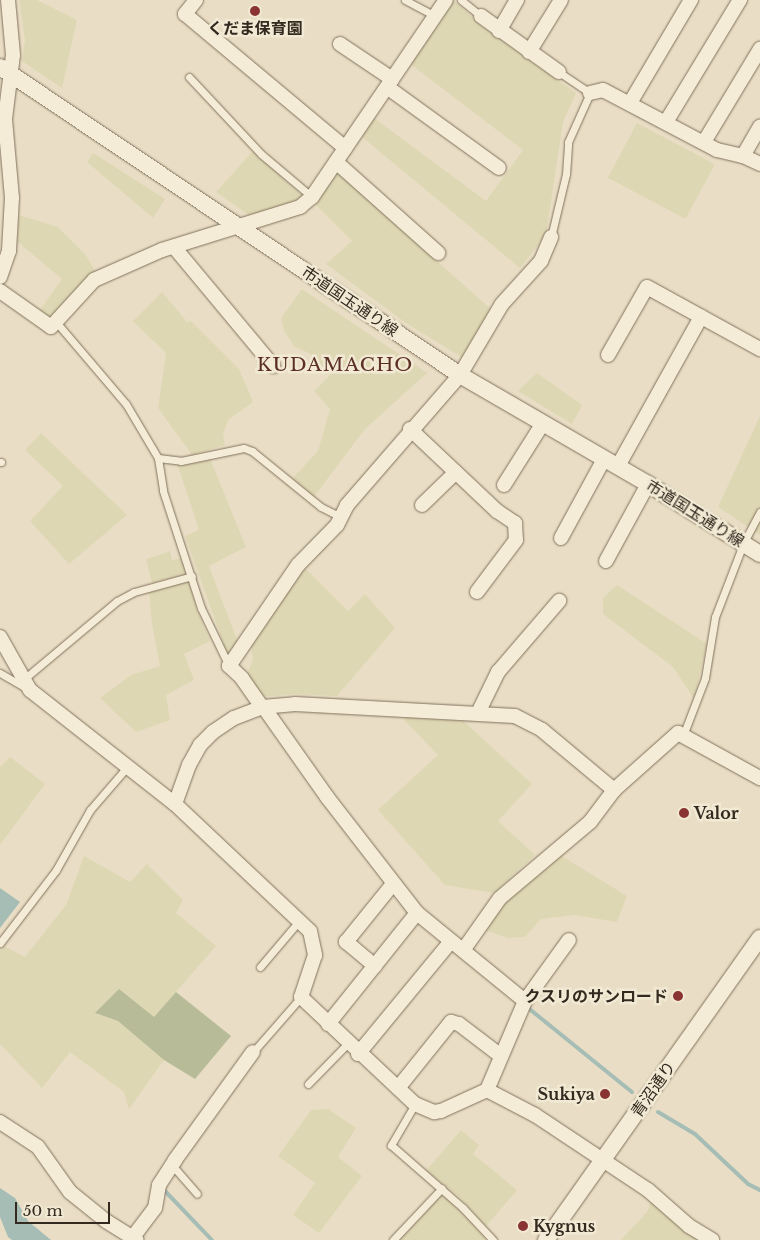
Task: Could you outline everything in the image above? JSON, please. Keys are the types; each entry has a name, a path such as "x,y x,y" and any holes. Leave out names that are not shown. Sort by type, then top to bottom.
{"street":[{"path":"0,277 9,251 12,198 5,119 5,70 14,55 8,0"},
{"path":"196,0 185,14 345,148"},
{"path":"0,291 51,327 57,323 94,280 174,247 300,206 312,197 446,0"},
{"path":"500,30 517,0"},
{"path":"529,52 561,0"},
{"path":"630,103 691,0"},
{"path":"666,122 740,0"},
{"path":"481,16 559,72"},
{"path":"340,44 500,168"},
{"path":"704,142 760,49"},
{"name":"市道国玉通り線","path":"5,70 460,375 648,484 744,542 760,554"},
{"path":"590,93 603,90 717,150 743,156 760,164"},
{"path":"743,156 760,126"},
{"path":"336,162 438,253"},
{"path":"525,1001 464,949 417,914 242,678 229,666 273,605 285,582 341,518 347,505 410,429 460,375 502,304 541,261 551,237"},
{"path":"174,247 273,366"},
{"path":"608,356 647,287 760,349"},
{"path":"560,538 611,462 701,317"},
{"path":"504,485 543,423"},
{"path":"410,429 497,511 515,523 516,540 477,592"},
{"path":"422,505 456,472"},
{"path":"606,561 648,484"},
{"path":"478,713 498,672 559,602"},
{"path":"0,637 27,685 175,804 310,932 315,946 301,997 358,1054 416,1104 434,1112 442,1111 487,1090 525,1001 569,940"},
{"path":"175,804 200,745 234,718 264,708 314,704 516,716 530,722 614,790"},
{"path":"464,949 500,898 590,822 614,790 662,745 678,733 684,734 760,778"},
{"path":"375,966 346,942 393,884"},
{"path":"328,1024 417,914"},
{"name":"青沼通り","path":"546,1240 760,938"},
{"path":"358,1054 451,941"},
{"path":"398,1088 451,1022 460,1024 501,1056"},
{"path":"0,1122 38,1148 70,1192 106,1221 135,1239 155,1208 160,1185 172,1165 253,1052"},
{"path":"487,1090 535,1115 602,1162 648,1190 689,1226 712,1240"}],"lane":[{"path":"405,0 435,16"},
{"path":"461,0 481,16"},
{"path":"551,237 566,174 568,142 590,93 559,72"},
{"path":"189,77 262,154 312,197"},
{"path":"57,323 126,404 158,458 162,491 192,576 201,608 229,666"},
{"path":"158,458 181,461 244,448 252,451 321,508 341,518"},
{"path":"684,734 705,678 715,617 744,542 760,512"},
{"path":"0,673 27,685 116,601 134,592 192,576"},
{"path":"0,943 56,870 90,810 128,766"},
{"path":"260,967 299,921"},
{"path":"253,1052 301,997"},
{"path":"308,1084 348,1043"},
{"path":"416,1104 391,1145 442,1188 493,1240"},
{"path":"172,1165 197,1194"},
{"path":"393,1240 442,1188"}],"shaded area":[{"path":"19,0 37,0 77,20 62,88 22,61 25,41"},
{"path":"453,0 487,30 576,93 563,122 546,235 520,268 361,136 374,118 486,201 523,150 409,63"},
{"path":"637,123 715,164 686,219 608,178"},
{"path":"253,151 303,196 298,202 249,215 216,192"},
{"path":"93,153 165,199 153,218 87,162"},
{"path":"336,171 493,311 463,358 406,323 326,264 352,241 313,202"},
{"path":"19,215 58,227 85,254 95,271 54,319 37,314 62,279 17,241"},
{"path":"302,289 427,373 365,429 313,498 291,480 318,451 330,409 314,391 331,374 309,353 295,347 284,331 281,318"},
{"path":"162,292 188,323 190,320 239,369 253,402 228,420 223,434 225,445 192,455 158,408 166,353 133,321"},
{"path":"537,373 582,405 572,424 518,391"},
{"path":"760,416 760,535 718,507"},
{"path":"41,433 127,515 69,564 30,521 63,486 25,450"},
{"path":"209,456 246,547 209,566 239,645 229,659 185,536 199,530 177,463"},
{"path":"170,551 172,560 182,558 186,575 152,583 146,559"},
{"path":"303,566 348,611 365,594 395,628 337,696 294,694 260,697 246,677 253,659 250,642"},
{"path":"190,581 197,610 210,641 184,654 194,680 166,695 170,720 136,732 100,698 131,675 160,666 152,624 149,591"},
{"path":"617,585 707,644 694,699 673,667 603,614 603,598"},
{"path":"405,713 458,716 532,784 498,821 535,855 494,893 445,885 378,810 438,755 404,720"},
{"path":"10,757 45,784 0,845 0,767"},
{"path":"560,855 627,896 617,922 575,915 541,919 525,937 508,938 485,930 504,901"},
{"path":"84,856 130,882 147,864 183,900 176,913 216,946 154,1017 95,1014 118,1021 164,1060 129,1109 124,1092 70,1052 42,1088 0,1044 0,944 25,957 66,905"},
{"path":"328,1109 356,1128 338,1157 362,1176 319,1233 293,1215 315,1183 278,1156 311,1110"},
{"path":"461,1130 479,1145 473,1154 517,1190 486,1226 458,1196 426,1171"},
{"path":"442,1193 481,1230 486,1240 399,1240"},
{"path":"652,1200 701,1240 621,1240 647,1212"}],"green space":[{"path":"119,989 154,1017 176,992 231,1036 195,1079 164,1060 118,1021 95,1013"}],"water":[{"path":"0,888 20,902 0,928"},
{"path":"0,1188 15,1198 28,1221 51,1240 12,1240 8,1237 0,1217"}],"waterway":[{"path":"527,1007 632,1092"},
{"path":"658,1112 695,1134 748,1184 760,1190"},
{"path":"164,1190 212,1240"}],"place":[{"name":"くだま保育園","path":"255,11"},
{"name":"Valor","path":"684,813"},
{"name":"クスリのサンロード","path":"678,996"},
{"name":"Sukiya","path":"605,1094"},
{"name":"Kygnus","path":"523,1226"}],"district":[{"name":"KUDAMACHO","path":"335,365"}]}
